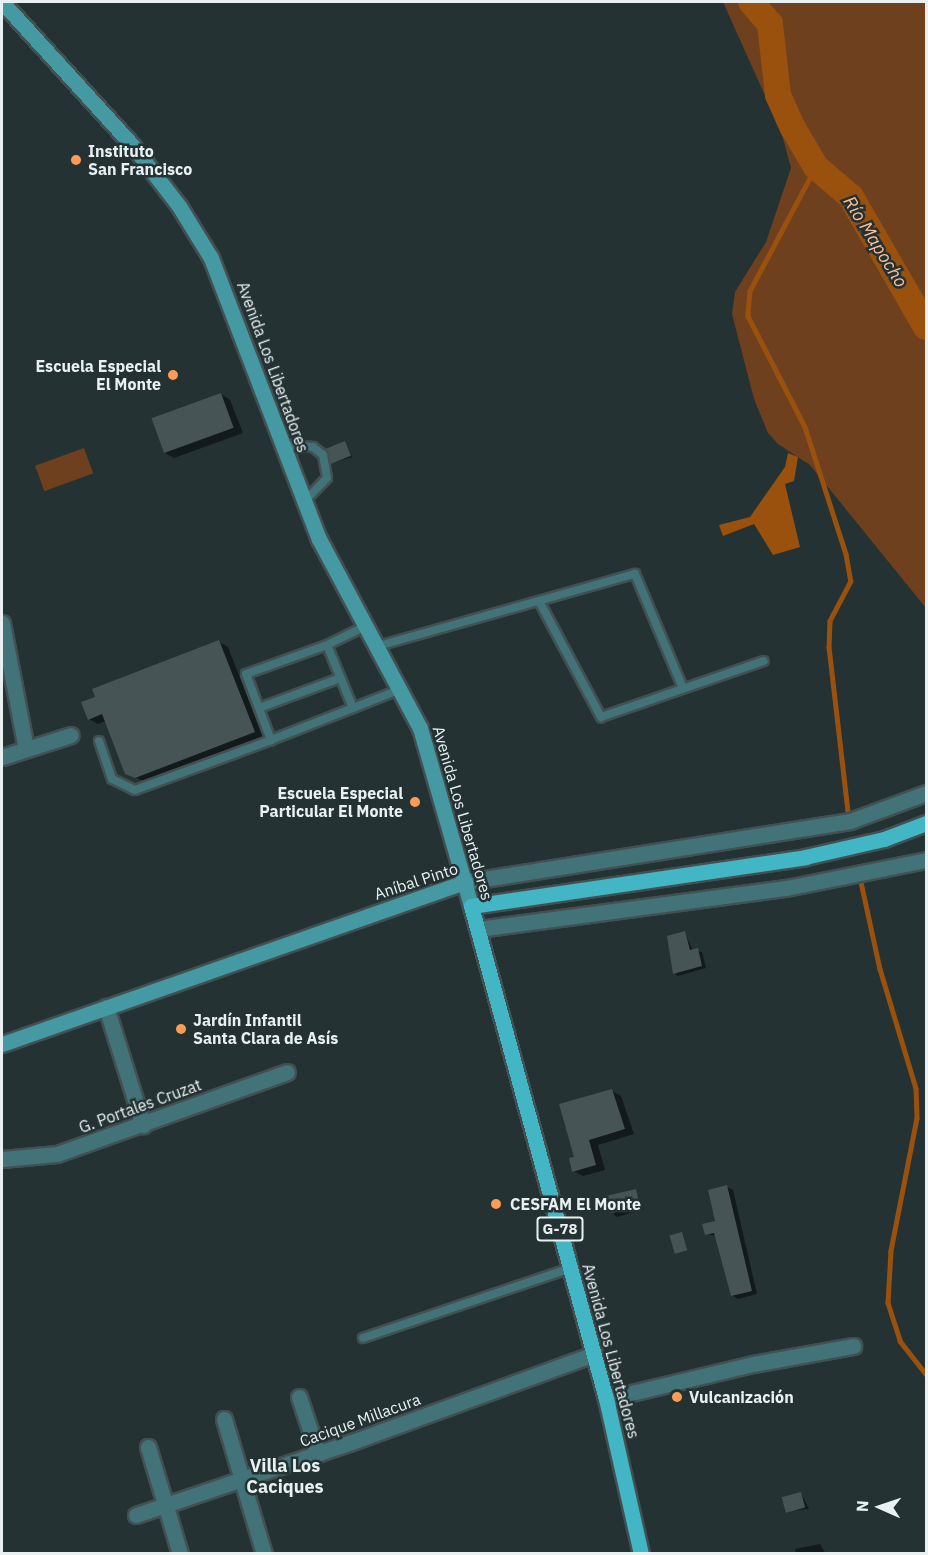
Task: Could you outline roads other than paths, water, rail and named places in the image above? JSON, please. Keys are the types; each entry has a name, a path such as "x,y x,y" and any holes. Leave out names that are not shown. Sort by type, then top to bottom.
{"main road":[{"name":"Avenida Los Libertadores","path":"2,2 132,145 196,232 228,297 303,502 327,557 402,689 428,750 606,1399 640,1554"},
{"path":"471,906 805,857 873,842 927,823"},
{"name":"Aníbal Pinto","path":"2,1044 465,882"}],"street":[{"path":"2,623 26,748"},
{"path":"2,758 26,748 71,735"},
{"name":"Aníbal Pinto","path":"465,882 850,820 927,793"},
{"path":"478,928 786,888 927,860"},
{"path":"489,904 522,922"},
{"path":"106,1007 143,1125"},
{"name":"G. Portales Cruzat","path":"2,1159 57,1154 287,1072"},
{"path":"606,1399 753,1364 853,1346"},
{"name":"Cacique Millacura","path":"136,1515 318,1454 594,1354"},
{"path":"299,1397 318,1454"},
{"path":"224,1419 264,1554"},
{"path":"148,1447 180,1554"}],"lane":[{"path":"283,445 313,447 323,455 326,464 325,481 303,502"},
{"path":"378,646 635,574 683,688"},
{"path":"539,602 602,717 764,661"},
{"path":"271,740 246,674 327,645 366,626"},
{"path":"327,645 353,708"},
{"path":"259,708 340,678"},
{"path":"99,741 112,779 135,790 402,689"},
{"path":"363,1338 571,1268"}],"waterway":[{"name":"Río Mapocho","path":"751,2 770,24 778,95 793,128 816,167 851,197 926,327"},
{"path":"816,167 750,291 748,316 805,427 846,554 851,581 830,621 829,647 848,812"},
{"path":"861,882 880,969 916,1088 917,1118 891,1251 888,1303 900,1341 926,1374"}],"place":[{"name":"Instituto San Francisco","path":"76,160"},
{"name":"Escuela Especial El Monte","path":"173,375"},
{"name":"Escuela Especial Particular El Monte","path":"415,802"},
{"name":"Jardín Infantil Santa Clara de Asís","path":"181,1029"},
{"name":"CESFAM El Monte","path":"496,1204"},
{"name":"Vulcanización","path":"677,1397"}],"district":[{"name":"Villa Los Caciques","path":"285,1477"}]}
